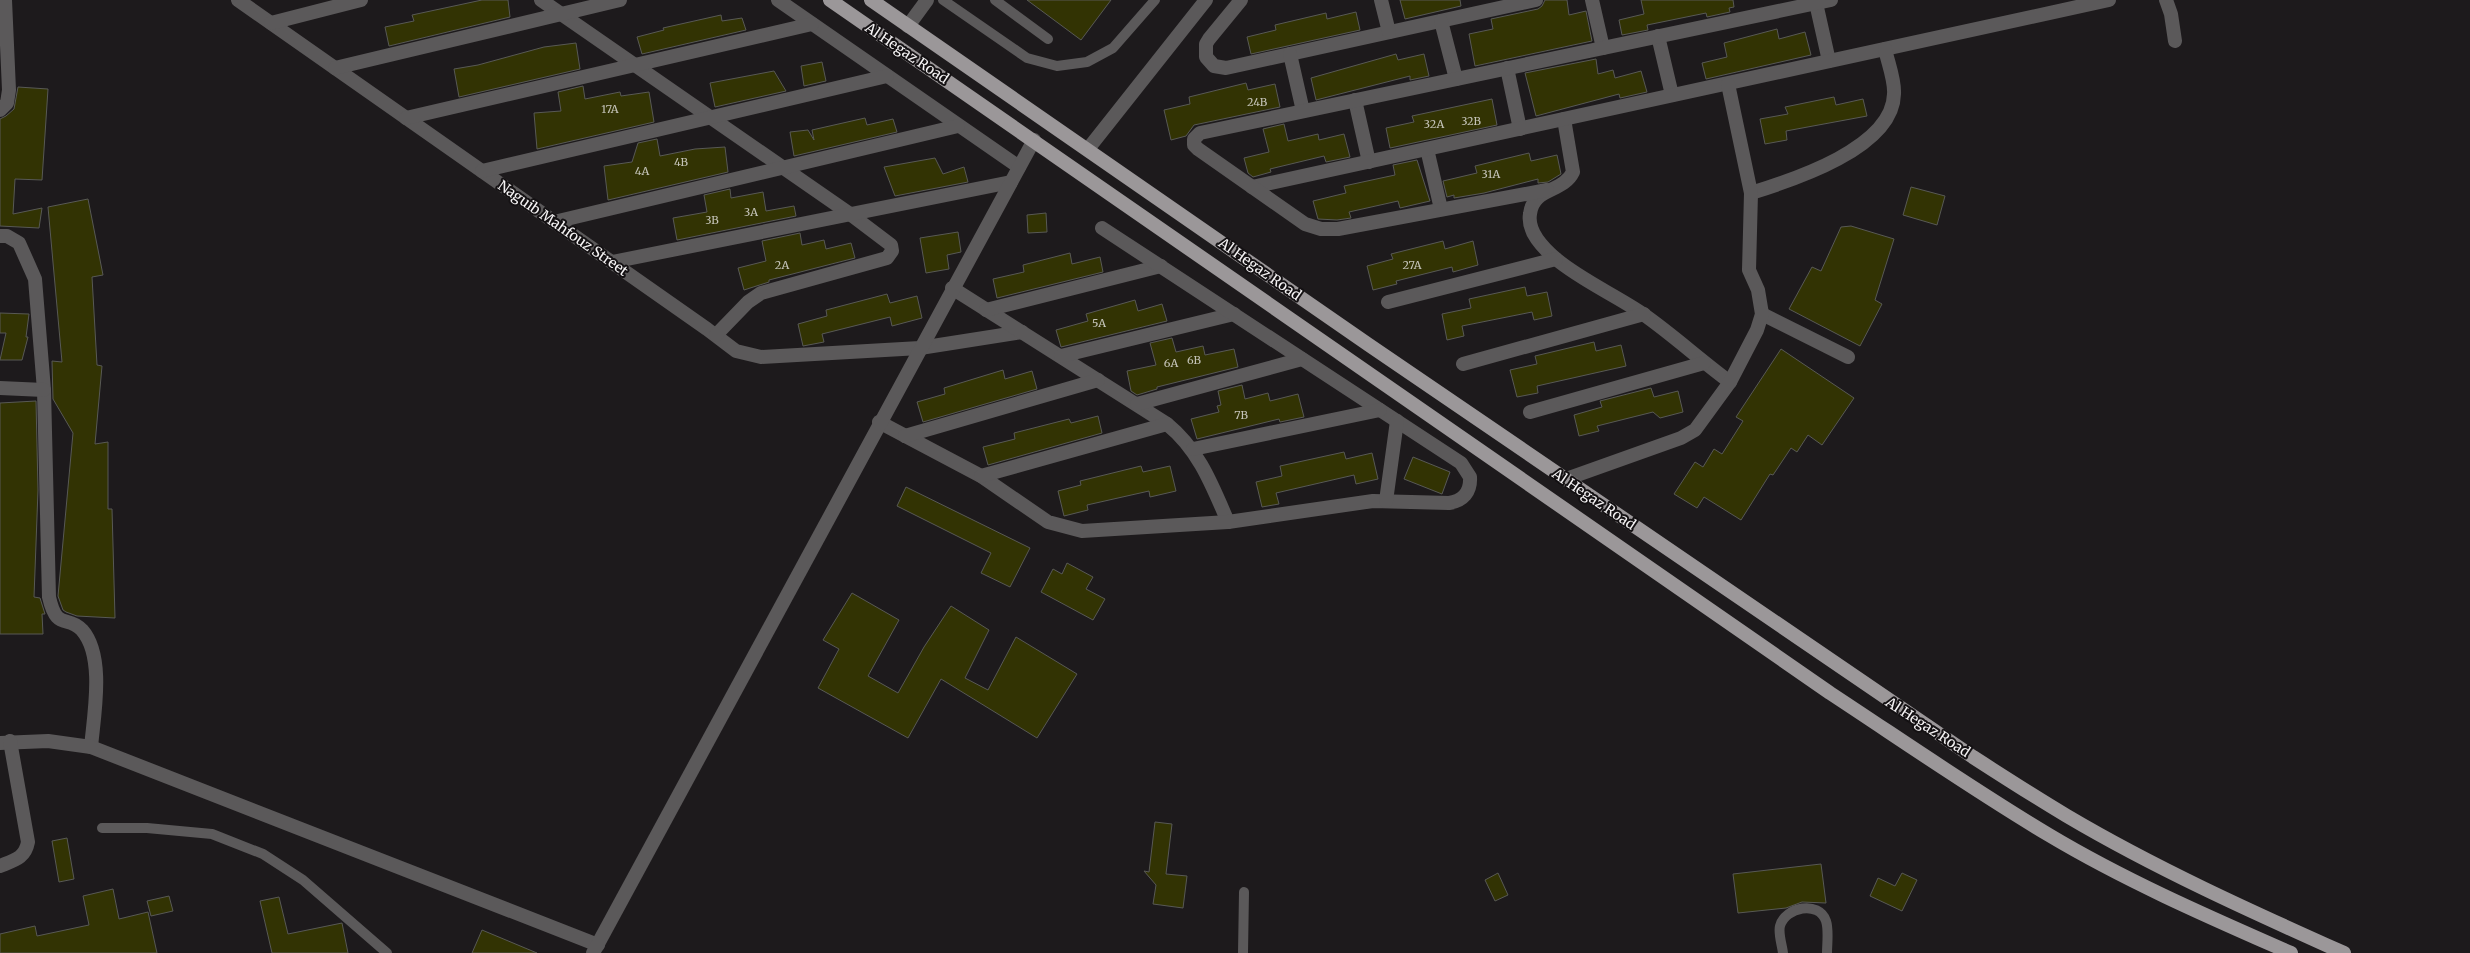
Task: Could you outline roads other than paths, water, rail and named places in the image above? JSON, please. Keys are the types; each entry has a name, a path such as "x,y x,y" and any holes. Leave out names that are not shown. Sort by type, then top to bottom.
{"main road":[{"name":"Al Hegaz Road","path":"830,0 1830,693 1970,785 2050,836 2122,875 2180,905 2291,953"},
{"name":"Al Hegaz Road","path":"870,0 1915,719 2068,816 2167,869 2273,922 2344,953"}],"street":[{"name":"Naguib Mahfouz Street","path":"238,0 716,335 736,352 761,358 920,348 1022,332"},
{"path":"271,23 361,0"},
{"path":"541,0 890,243 892,251 889,256 761,293 748,302 716,335"},
{"path":"335,68 620,0"},
{"path":"778,0 1019,167"},
{"path":"908,26 927,0"},
{"path":"1088,149 1206,0"},
{"path":"1241,0 1206,44 1206,57 1214,66 1226,68 1534,0"},
{"path":"1382,0 1389,32"},
{"path":"1592,0 1603,48"},
{"path":"1781,0 1796,7"},
{"path":"1564,119 1573,172 1566,182 1547,190 1338,229 1321,229 1305,224 1196,147 1194,142 1195,136 1200,133 1831,0"},
{"path":"1252,188 2109,0"},
{"path":"2166,0 2173,20 2175,41"},
{"path":"0,110 7,103 3,1"},
{"path":"1816,3 1829,61"},
{"path":"1441,21 1456,79"},
{"path":"406,118 812,24"},
{"path":"1658,36 1672,95"},
{"path":"1751,193 1790,180 1829,163 1866,141 1876,131 1892,106 1894,93 1885,49"},
{"path":"1290,54 1303,111"},
{"path":"1507,68 1520,129"},
{"path":"482,171 886,76"},
{"path":"1566,479 1681,438 1695,430 1730,382 1757,330 1762,314 1758,290 1749,270 1751,193 1728,84"},
{"path":"1355,100 1369,162"},
{"path":"554,222 958,126"},
{"path":"0,866 21,858 26,851 28,842 5,742 48,741 91,747 595,949 879,422 1034,140"},
{"path":"1428,149 1441,209"},
{"path":"612,262 1011,182"},
{"path":"1547,190 1534,201 1529,216 1530,224 1538,239 1556,259 1644,314 1730,382"},
{"path":"879,422 981,476 1048,522 1082,532 1228,522 1373,501 1456,502 1466,495 1471,483 1465,466 1102,228"},
{"path":"0,236 7,236 19,243 35,279 44,390 49,597 52,612 62,621 80,628 91,642 96,687 91,747"},
{"path":"1388,302 1556,259"},
{"path":"986,310 1161,266"},
{"path":"952,288 1168,424 1193,449 1228,522"},
{"path":"1061,356 1234,314"},
{"path":"1464,364 1644,314"},
{"path":"1762,314 1848,357"},
{"path":"1136,404 1302,359"},
{"path":"1530,412 1704,363"},
{"path":"905,436 1098,380"},
{"path":"0,388 44,390"},
{"path":"1193,449 1380,410"},
{"path":"1386,501 1397,421"},
{"path":"981,476 1168,424"}],"lane":[{"path":"943,0 1028,58 1057,66 1086,62 1113,48 1155,0"},
{"path":"995,0 1048,39"},
{"path":"102,828 147,828 212,834 263,854 303,880 387,953"},
{"path":"1243,953 1244,892"},
{"path":"1783,953 1779,928 1782,920 1788,913 1805,908 1821,915 1826,921 1827,953"}]}
